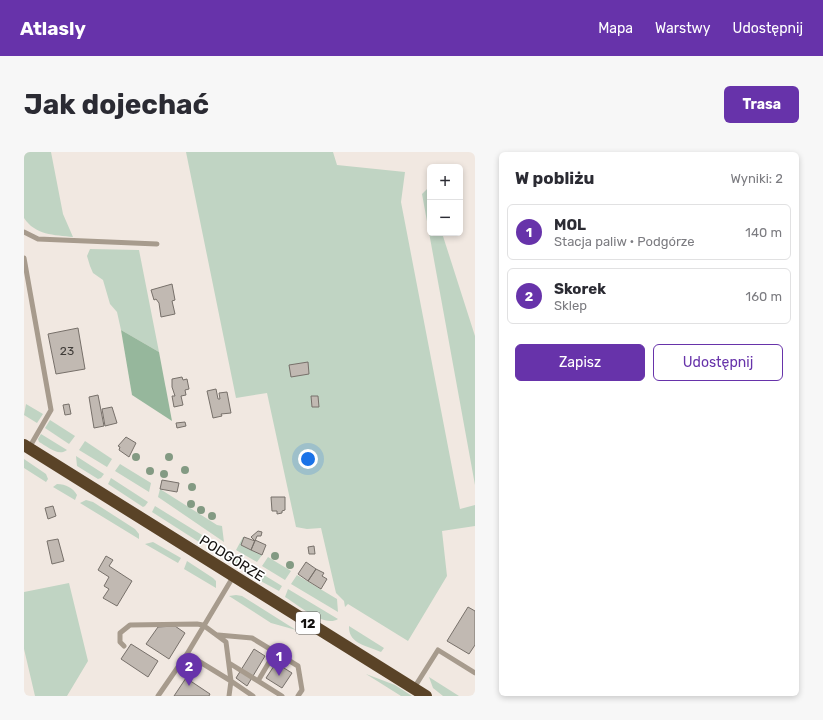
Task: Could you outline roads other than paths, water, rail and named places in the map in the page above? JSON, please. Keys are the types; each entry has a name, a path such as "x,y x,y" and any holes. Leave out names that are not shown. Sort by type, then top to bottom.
{"highway":[{"name":"PODGÓRZE","path":"26,446 233,577 426,696"}],"lane":[{"path":"24,232 38,239 157,244"},
{"path":"24,258 51,410 26,446"},
{"path":"158,696 187,654 233,577"},
{"path":"124,646 120,642 120,633 130,625 203,625 226,642 231,681 229,696"},
{"path":"218,635 252,638 298,666 302,690 298,696"},
{"path":"414,688 438,650 475,673"},
{"path":"258,681 275,652"},
{"path":"187,654 253,696"},
{"path":"228,663 282,696"}],"place":[{"name":"MOL","path":"279,676"},
{"name":"Skorek","path":"189,686"}]}
